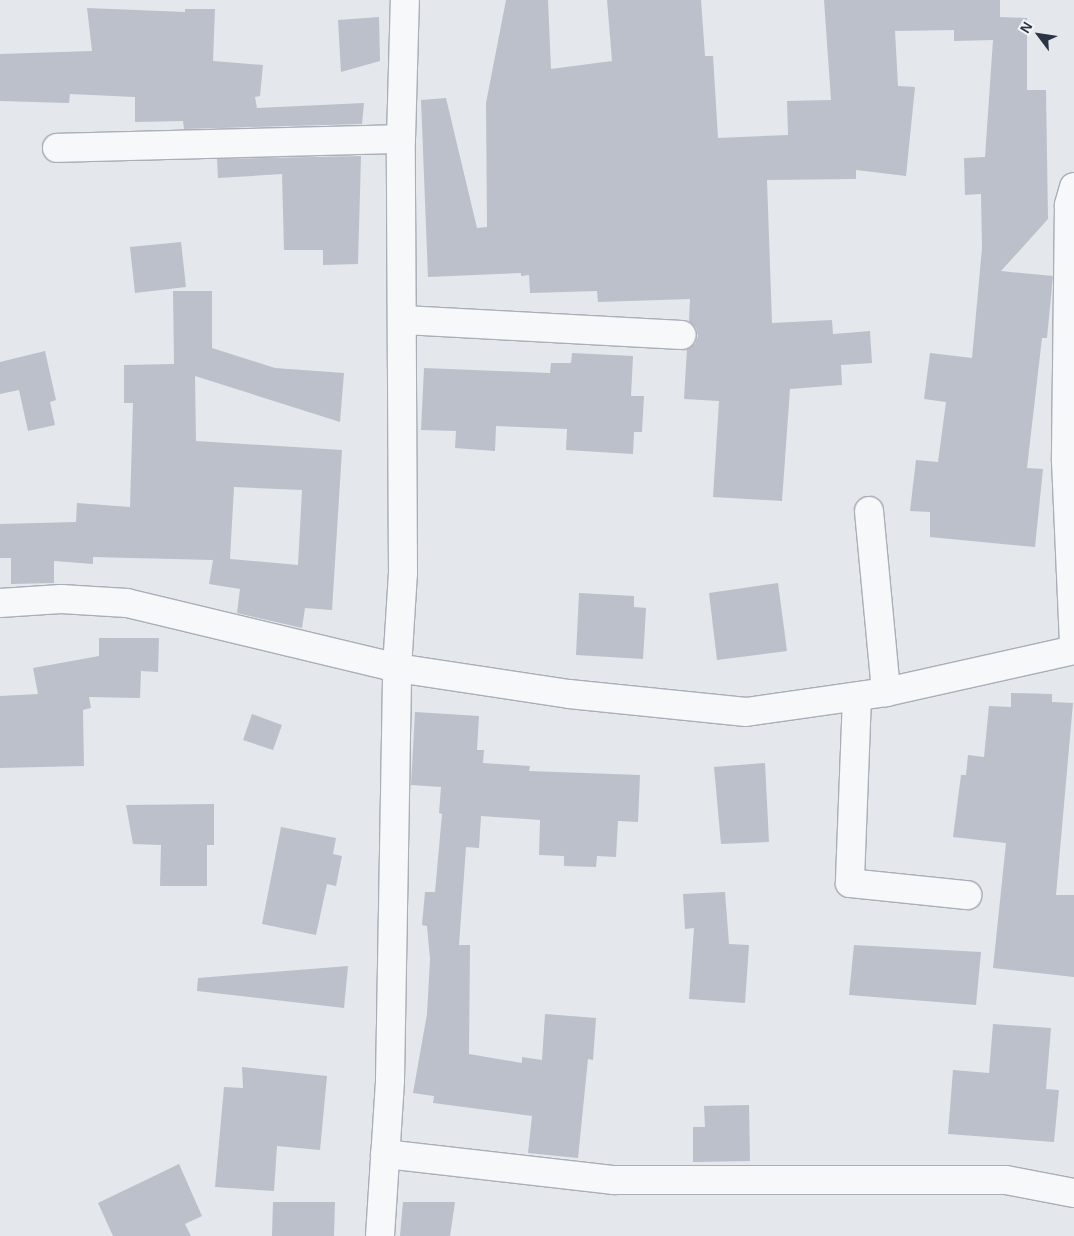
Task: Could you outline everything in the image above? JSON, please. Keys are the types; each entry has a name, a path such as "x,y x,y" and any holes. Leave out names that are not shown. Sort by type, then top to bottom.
{"street":[{"path":"380,1236 390,1080 397,668 403,573 404,320 401,139 405,0"},
{"path":"57,148 401,139"},
{"path":"1074,187 1069,205 1066,461 1074,642"},
{"path":"404,320 682,335"},
{"path":"869,511 886,692"},
{"path":"0,603 61,600 127,602 397,668 569,694 746,712 886,692 1074,650"},
{"path":"857,697 850,883 967,895"},
{"path":"385,1154 614,1180 1006,1180 1074,1194"}],"building":[{"path":"506,0 548,0 551,69 612,61 607,0 701,0 705,56 713,56 718,138 788,135 787,101 831,100 824,0 1000,0 1000,17 1027,18 1027,90 1046,90 1048,219 1001,271 1053,276 1047,338 1042,338 1027,468 1043,469 1035,547 930,537 930,512 910,511 916,460 938,462 946,402 924,399 930,353 972,358 982,248 981,194 965,195 964,158 985,157 993,40 954,41 954,30 895,31 898,86 915,87 906,176 856,170 856,179 767,180 772,323 832,320 833,334 870,331 872,363 841,365 842,385 790,389 782,501 713,497 719,401 684,399 687,349 695,344 698,336 696,328 689,321 690,299 598,302 597,291 530,293 529,275 521,276 521,273 428,277 421,100 446,98 477,228 487,227 486,103"},
{"path":"87,8 185,12 185,9 215,9 213,61 263,65 260,96 255,97 257,108 364,103 362,124 184,129 183,121 135,122 135,97 70,94 69,103 0,101 0,54 92,51"},
{"path":"379,17 380,61 341,72 338,20"},
{"path":"361,156 358,264 323,265 323,250 284,250 282,174 218,178 217,159"},
{"path":"181,242 186,287 135,293 130,247"},
{"path":"173,291 212,291 212,348 275,368 344,373 340,422 195,376 196,441 342,450 332,610 305,608 302,628 237,613 240,589 209,584 213,560 93,557 93,564 54,561 54,583 11,584 11,558 0,558 0,524 76,522 77,503 130,507 133,403 124,403 124,365 174,364","holes":["234,487 302,490 298,565 230,559"]},
{"path":"45,351 56,400 50,402 55,425 28,431 19,390 0,394 0,362"},
{"path":"572,353 633,356 631,396 644,396 642,432 634,432 633,454 566,450 567,429 496,426 495,451 455,448 456,431 421,430 424,368 550,373 551,363 571,363"},
{"path":"778,583 787,651 717,660 709,593"},
{"path":"579,593 634,596 634,607 646,608 643,659 576,655"},
{"path":"99,638 159,638 158,672 141,671 140,698 89,697 91,708 83,710 84,766 0,768 0,696 38,694 33,668 99,656"},
{"path":"1011,693 1052,694 1052,702 1073,703 1056,895 1074,895 1074,977 993,968 1006,843 953,837 961,775 966,775 968,755 984,757 989,706 1011,707"},
{"path":"415,712 479,716 477,750 484,750 483,763 530,766 529,771 640,775 638,822 618,821 616,857 597,856 596,867 564,866 564,856 539,855 540,820 481,816 479,848 466,847 459,945 470,945 469,1054 522,1063 522,1057 542,1060 545,1014 596,1018 593,1060 588,1059 578,1158 528,1153 532,1116 433,1103 434,1096 413,1093 427,1014 430,959 427,926 422,925 425,892 435,892 442,814 439,813 441,787 411,785"},
{"path":"252,714 282,725 273,750 243,740"},
{"path":"765,763 769,842 721,844 714,767"},
{"path":"214,804 214,845 207,845 207,886 160,886 161,845 133,844 126,805"},
{"path":"281,827 336,838 333,854 342,856 336,886 327,884 316,935 262,924"},
{"path":"725,892 729,944 749,945 745,1003 689,999 694,928 685,929 683,894"},
{"path":"854,945 981,952 976,1005 849,995"},
{"path":"348,966 344,1008 197,991 198,978"},
{"path":"993,1024 1051,1028 1046,1089 1059,1090 1054,1142 948,1134 953,1070 989,1073"},
{"path":"242,1067 327,1076 320,1150 277,1146 274,1191 215,1187 224,1087 243,1088"},
{"path":"749,1105 750,1161 693,1162 693,1127 705,1127 704,1106"},
{"path":"179,1164 202,1216 185,1224 191,1236 113,1236 98,1203"},
{"path":"273,1202 335,1202 334,1236 272,1236"},
{"path":"403,1202 455,1202 450,1236 400,1236"}]}
